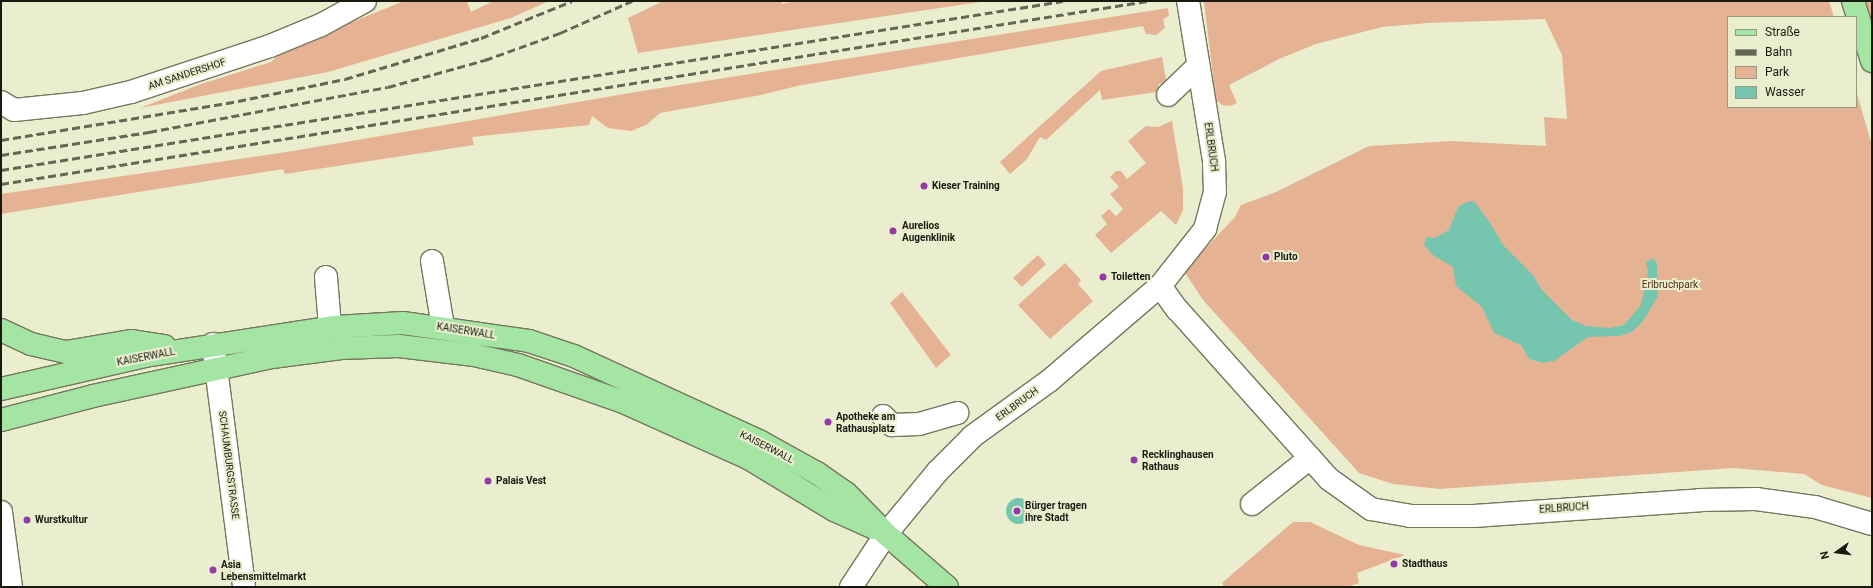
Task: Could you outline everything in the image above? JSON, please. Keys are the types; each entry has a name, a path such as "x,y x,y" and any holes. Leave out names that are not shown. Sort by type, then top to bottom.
{"main road":[{"path":"1853,1 1872,61"},
{"name":"KAISERWALL","path":"1,389 145,356 213,344 330,327 403,323 443,327 528,342 574,356 761,442 817,473 846,493 886,534 947,587"},
{"path":"1,330 31,344 66,352 132,341 190,349"},
{"name":"KAISERWALL","path":"4,416 216,367 341,348 399,346 474,355 518,365 621,401 750,459 834,510 886,534"}],"street":[{"name":"AM SANDERSHOF","path":"8,106 83,103 131,92 270,46 321,25 365,1"},
{"name":"ERLBRUCH","path":"851,587 886,534 938,471 973,436 1049,381 1160,286 1205,229 1213,204 1214,161 1188,1"},
{"path":"1168,94 1198,66"},
{"path":"432,261 443,327"},
{"path":"326,277 330,327"},
{"name":"ERLBRUCH","path":"1160,286 1177,309 1329,479 1371,509 1410,516 1474,516 1692,500 1756,499 1838,512 1872,513"},
{"name":"SCHAUMBURGSTRASSE","path":"213,344 244,583"},
{"path":"882,416 892,425 919,424 957,413"},
{"path":"1252,504 1310,458"},
{"path":"1,512 11,587"},
{"name":"ERLBRUCH","path":"1838,512 1872,524"}],"green space":[{"path":"404,1 467,1 471,12 493,1 549,1 511,18 328,72 140,108 201,84 271,62 286,49"},
{"path":"663,1 782,1 782,4 794,1 987,1 638,53 628,18"},
{"name":"Erlbruchpark","path":"1829,1 1834,16 1727,16 1727,108 1857,108 1857,94 1872,145 1872,498 1822,485 1804,474 1734,468 1440,489 1393,484 1359,473 1203,300 1184,271 1235,217 1241,205 1276,192 1369,146 1452,141 1546,146 1544,117 1567,119 1562,55 1545,19 1428,23 1382,27 1316,44 1279,59 1229,85 1237,103 1230,106 1222,105 1216,100 1204,2"},
{"path":"1863,1 1872,1 1872,28"},
{"path":"1168,8 1169,16 1163,19 1165,28 1156,35 1146,34 1143,26 797,86 761,95 660,113 646,125 631,131 608,128 592,116 589,125 472,137 474,145 285,174 283,169 1,214 1,194 293,151 642,91"},
{"path":"1162,57 1167,85 1159,84 1157,92 1102,100 1100,90 1046,140 1040,137 1027,159 1010,174 1000,162 1101,71"},
{"path":"1172,121 1183,188 1183,210 1177,223 1176,225 1161,211 1111,253 1095,235 1107,224 1101,216 1109,209 1116,216 1123,209 1110,194 1119,187 1110,177 1116,171 1121,171 1127,179 1146,163 1128,141 1146,126 1158,127"},
{"path":"1038,255 1046,264 1022,287 1013,278"},
{"path":"1065,263 1081,280 1078,284 1093,301 1050,339 1018,305"},
{"path":"902,292 951,355 936,368 890,303"},
{"path":"1293,522 1310,522 1359,545 1405,555 1357,573 1359,583 1347,587 1224,587 1222,583"}],"water":[{"path":"1474,201 1491,224 1503,245 1534,276 1541,289 1572,320 1586,326 1609,328 1624,325 1641,305 1648,272 1646,262 1654,258 1657,264 1658,296 1643,321 1632,332 1619,336 1588,337 1554,361 1543,363 1529,359 1521,345 1494,333 1482,307 1456,286 1453,267 1433,255 1424,245 1426,237 1435,238 1449,230 1458,207 1467,202"},
{"path":"1019,498 1028,502 1032,511 1028,520 1019,524 1010,520 1006,511 1010,502"}],"railway":[{"path":"1,140 238,101 345,79 481,38 572,1"},
{"path":"1,155 149,132 388,87 485,60 560,33 632,1"},
{"path":"1,170 1063,1"},
{"path":"1,184 1147,1"}],"place":[{"name":"Kieser Training","path":"924,186"},
{"name":"Aurelios Augenklinik","path":"893,231"},
{"name":"Pluto","path":"1266,257"},
{"name":"Toiletten","path":"1103,277"},
{"name":"Apotheke am Rathausplatz","path":"828,422"},
{"name":"Recklinghausen Rathaus","path":"1134,460"},
{"name":"Palais Vest","path":"488,481"},
{"name":"Bürger tragen ihre Stadt","path":"1017,511"},
{"name":"Wurstkultur","path":"27,520"},
{"name":"Stadthaus","path":"1394,564"},
{"name":"Asia Lebensmittelmarkt","path":"213,570"}]}
